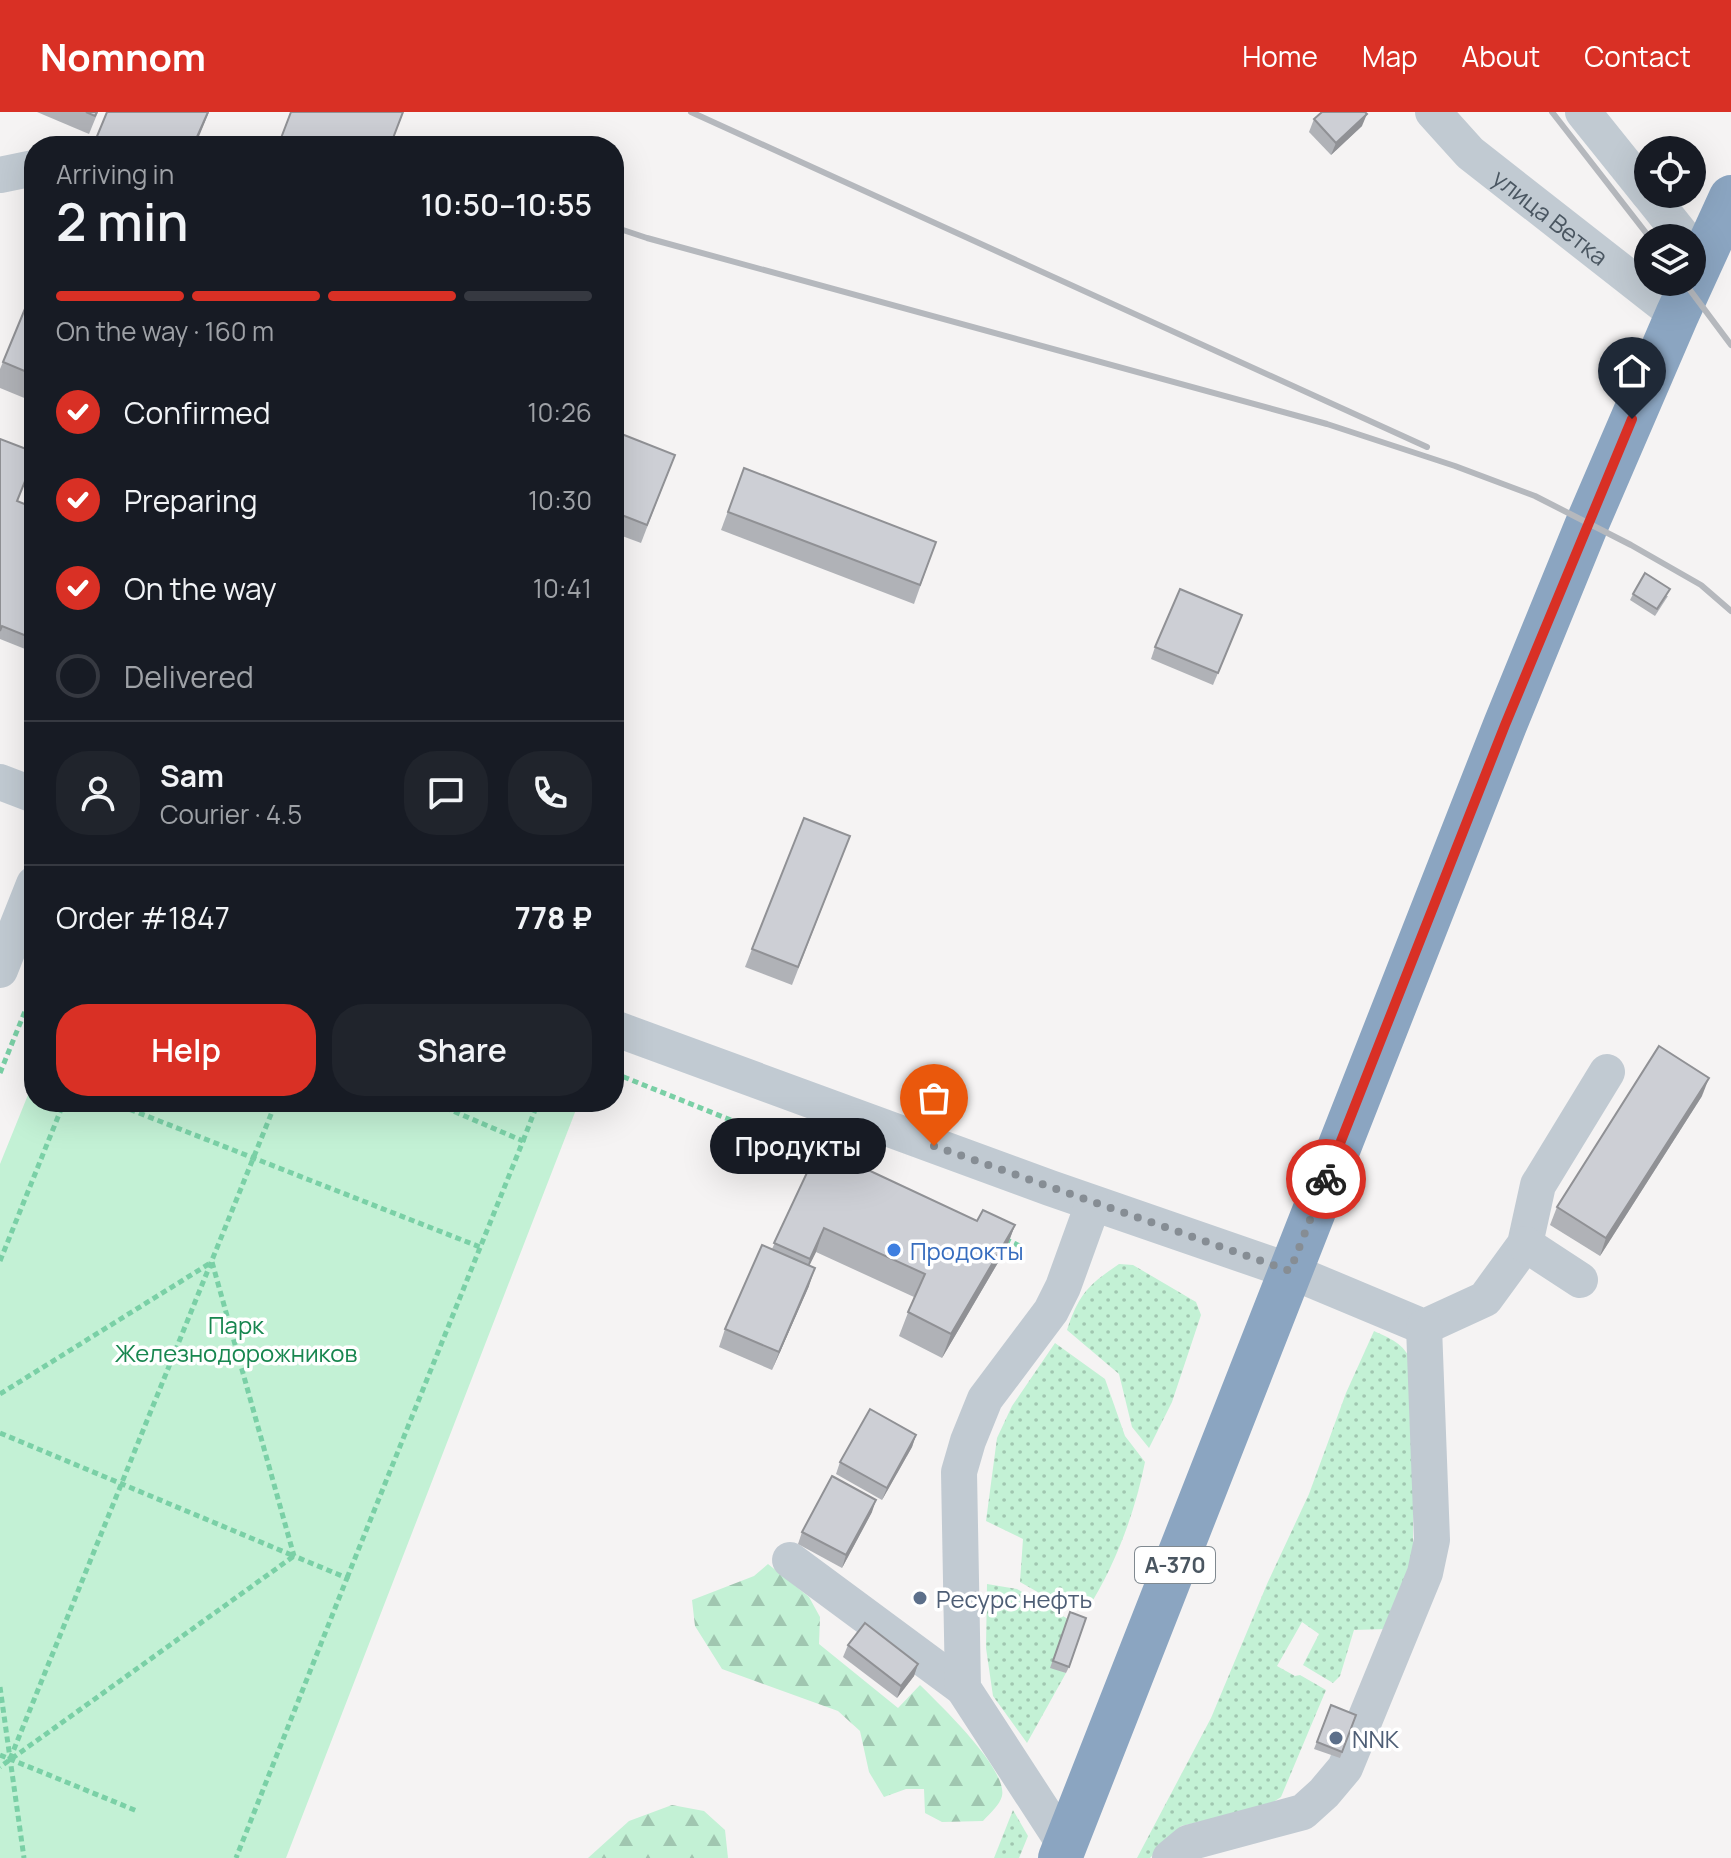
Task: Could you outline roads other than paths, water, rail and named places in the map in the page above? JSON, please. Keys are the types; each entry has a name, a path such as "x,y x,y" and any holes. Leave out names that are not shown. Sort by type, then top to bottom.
{"highway":[{"name":"А-370","path":"1063,1851 1505,725 1710,229"}],"street":[{"name":"улица Ветка","path":"1433,112 1470,153 1677,315"},
{"path":"1583,112 1634,176"},
{"path":"0,175 24,170"},
{"path":"1673,208 1710,229"},
{"path":"0,782 24,791"},
{"path":"0,970 24,909"},
{"path":"624,1032 1093,1204 1290,1271 1424,1327 1485,1299 1525,1244 1538,1185 1607,1072"},
{"path":"963,1688 959,1472 985,1399 1051,1311 1063,1287 1093,1204"},
{"path":"1525,1244 1580,1280"},
{"path":"1170,1858 1188,1843 1303,1812 1345,1768 1425,1573 1432,1540 1424,1327"},
{"path":"790,1560 963,1688 1063,1851"}],"railway":[{"path":"691,112 1427,447"},
{"path":"1552,112 1639,224"},
{"path":"624,230 1327,424 1455,466 1535,496 1631,545 1701,585 1731,611"},
{"path":"1694,296 1731,345"}],"place":[{"name":"Продукты","path":"934,1146"},
{"name":"Продокты","path":"894,1250"},
{"name":"Ресурс нефть","path":"920,1598"},
{"name":"NNK","path":"1336,1738"}],"park label":[{"name":"Парк Железнодорожников","path":"236,1338"}]}
